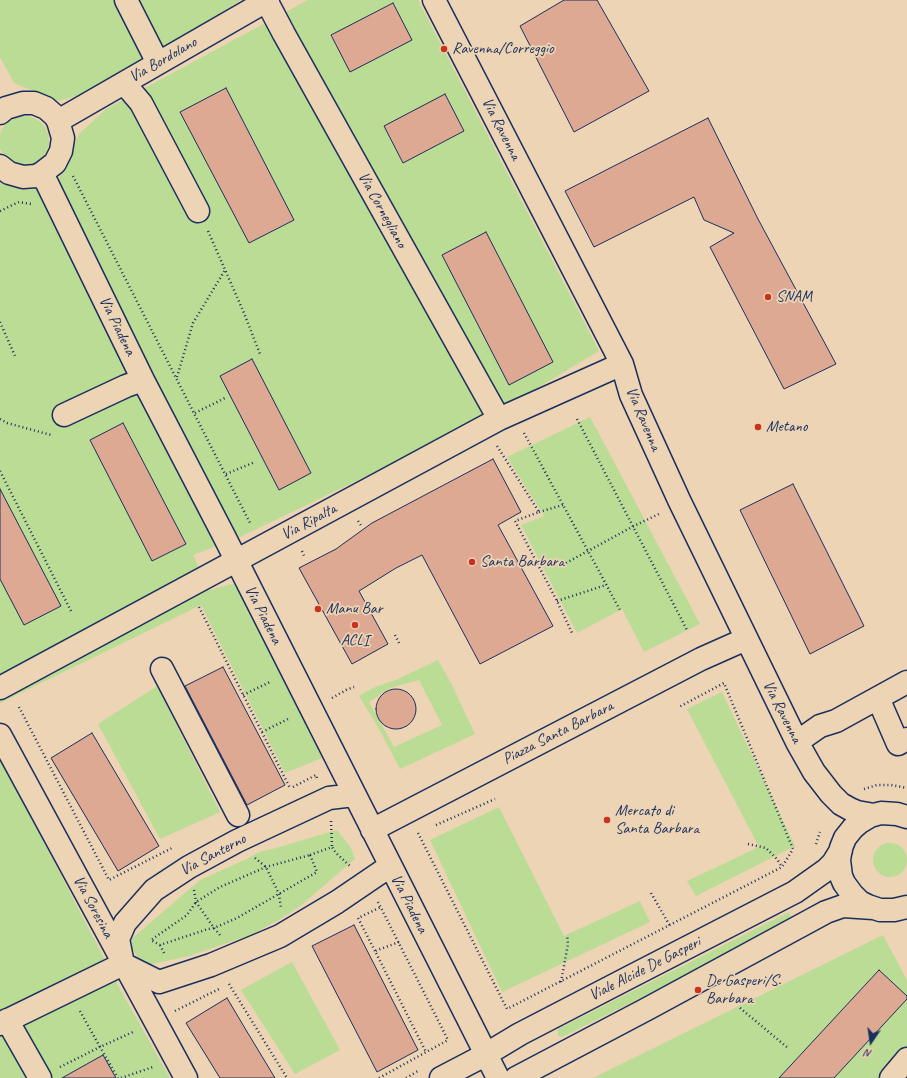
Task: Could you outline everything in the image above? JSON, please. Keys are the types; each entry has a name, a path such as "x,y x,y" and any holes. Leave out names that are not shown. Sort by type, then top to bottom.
{"street":[{"path":"126,0 158,64"},
{"name":"Via Bordolano","path":"58,121 267,0"},
{"name":"Via Cornegliano","path":"267,0 288,41 500,419"},
{"name":"Via Ravenna","path":"434,0 622,364 631,395 679,500 796,742 814,772 841,804 850,810 874,815"},
{"path":"124,83 141,103 198,211"},
{"path":"0,166 9,173 23,177 42,174 55,163 62,151 63,138 58,121 46,108 34,104 23,103 2,106"},
{"name":"Via Piadena","path":"42,174 143,380 236,560 486,1056"},
{"name":"Via Ripalta","path":"0,688 500,419 622,364"},
{"path":"64,415 126,386 143,380"},
{"name":"Piazza Santa Barbara","path":"372,830 701,659 746,639"},
{"path":"162,669 238,815"},
{"path":"796,742 820,726 836,721 907,682"},
{"path":"878,698 898,744 907,740"},
{"name":"Via Soresina","path":"0,736 181,1069"},
{"name":"Via Santerno","path":"123,964 118,939 128,920 154,890 189,867 237,841 329,798 354,795"},
{"path":"873,908 861,902 854,896 844,883 839,867 841,850 845,838 853,828 863,820 874,815 888,813 904,815"},
{"name":"Viale Alcide De Gasperi","path":"441,1078 486,1056 527,1031 795,892 826,870 833,863 841,850"},
{"path":"40,1078 3,1022 123,964 159,982 174,978 238,954 280,936 337,902 390,866"},
{"path":"516,1078 826,912 843,906 873,908 888,911 907,907"},
{"path":"486,1056 498,1078"},
{"path":"891,1078 907,1059"}],"path":[{"path":"71,171 250,523"},
{"path":"0,211 19,202 32,204"},
{"path":"198,211 225,269 260,354"},
{"path":"177,377 193,323 225,269"},
{"path":"0,322 16,356"},
{"path":"195,413 225,398"},
{"path":"577,418 632,527 687,630"},
{"path":"0,419 7,423 57,438"},
{"path":"500,419 528,441 620,610"},
{"path":"500,419 500,453 539,512"},
{"path":"226,474 255,462"},
{"path":"0,472 72,613"},
{"path":"566,563 661,512 679,500"},
{"path":"563,505 515,521 557,600 573,635"},
{"path":"557,600 606,585"},
{"path":"188,587 290,788"},
{"path":"395,635 399,643"},
{"path":"243,695 270,682"},
{"path":"425,830 418,834 507,1009 782,867 793,849 724,683 679,707"},
{"path":"19,707 109,880"},
{"path":"432,827 495,799"},
{"path":"237,841 266,867 279,894"},
{"path":"748,844 766,848 777,859 782,867"},
{"path":"310,855 317,872 237,918 214,928 160,945 151,940 187,915 196,902 220,887 266,867 310,855 332,847 336,853 368,881 448,1040"},
{"path":"651,893 670,926"},
{"path":"196,902 214,928 238,954"},
{"path":"381,907 358,918 426,1052"},
{"path":"560,982 568,944 567,935"},
{"path":"375,952 399,942"},
{"path":"229,984 287,1078"},
{"path":"740,1008 788,1048"},
{"path":"379,1078 454,1037"},
{"path":"40,1078 100,1047 120,1078 181,1069"}],"green space":[{"path":"0,0 241,0 96,91 58,101 14,83 0,57"},
{"path":"308,0 418,0 599,351 485,419 242,536 193,555 210,590 236,583 322,758 285,773 201,605 0,703 0,176 56,185 79,134 106,109"},
{"path":"24,116 33,118 44,127 49,141 47,150 38,161 24,166 15,164 4,155 -1,141 1,132 10,121"},
{"path":"590,417 700,624 644,652 622,609 577,633 521,525 544,516 507,457"},
{"path":"438,660 451,683 475,734 400,769 378,727 359,696 373,688 398,679","holes":["419,680 442,725 394,747 369,702 390,688"]},
{"path":"157,686 220,812 160,839 98,724"},
{"path":"722,692 795,846 696,896 687,881 759,847 687,709"},
{"path":"0,758 106,962 0,1013"},
{"path":"499,807 564,936 640,901 650,922 502,992 430,840"},
{"path":"337,830 351,848 355,859 299,907 277,921 248,936 189,956 143,966 128,942 200,880 259,852"},
{"path":"887,843 893,843 897,844 904,850 907,860 906,867 900,874 893,877 887,877 883,876 876,870 873,863 873,857 874,853 880,846"},
{"path":"789,912 793,922 562,1037 558,1036 558,1029"},
{"path":"883,935 907,980 907,1078 593,1078"},
{"path":"292,962 340,1050 295,1074 241,990"},
{"path":"115,980 170,1078 0,1078 0,1036"}],"building":[{"path":"564,0 597,0 649,91 574,132 520,26"},
{"path":"393,3 412,40 350,72 331,35"},
{"path":"226,88 294,220 249,243 180,112"},
{"path":"445,94 464,131 403,163 384,126"},
{"name":"SNAM","path":"708,118 758,219 836,364 784,389 710,247 734,233 704,220 694,197 594,247 565,191"},
{"path":"486,232 553,362 509,385 442,255"},
{"path":"252,359 311,473 279,490 220,376"},
{"path":"123,423 186,544 152,561 90,440"},
{"name":"Santa Barbara","path":"493,459 521,512 498,525 553,626 480,664 422,555 396,568 359,591 388,644 352,664 299,568 336,549 372,523"},
{"path":"793,484 864,626 810,654 740,510"},
{"path":"0,489 61,606 24,625 0,579"},
{"path":"223,667 285,785 247,805 185,686"},
{"path":"392,689 400,689 407,692 413,698 416,709 413,720 407,726 400,729 392,729 385,726 379,720 376,713 376,705 379,698 385,692"},
{"path":"92,733 159,846 118,871 51,758"},
{"path":"354,925 418,1050 377,1072 312,946"},
{"path":"879,970 907,996 907,999 834,1078 779,1078"},
{"path":"227,998 275,1078 220,1078 186,1023"},
{"path":"103,1055 116,1078 62,1078"}],"place":[{"name":"Ravenna/Correggio","path":"444,49"},
{"name":"SNAM","path":"768,297"},
{"name":"Metano","path":"758,427"},
{"name":"Santa Barbara","path":"472,562"},
{"name":"Manu Bar","path":"318,609"},
{"name":"ACLI","path":"355,625"},
{"name":"Mercato di Santa Barbara","path":"607,820"},
{"name":"De Gasperi/S. Barbara","path":"698,990"}]}
